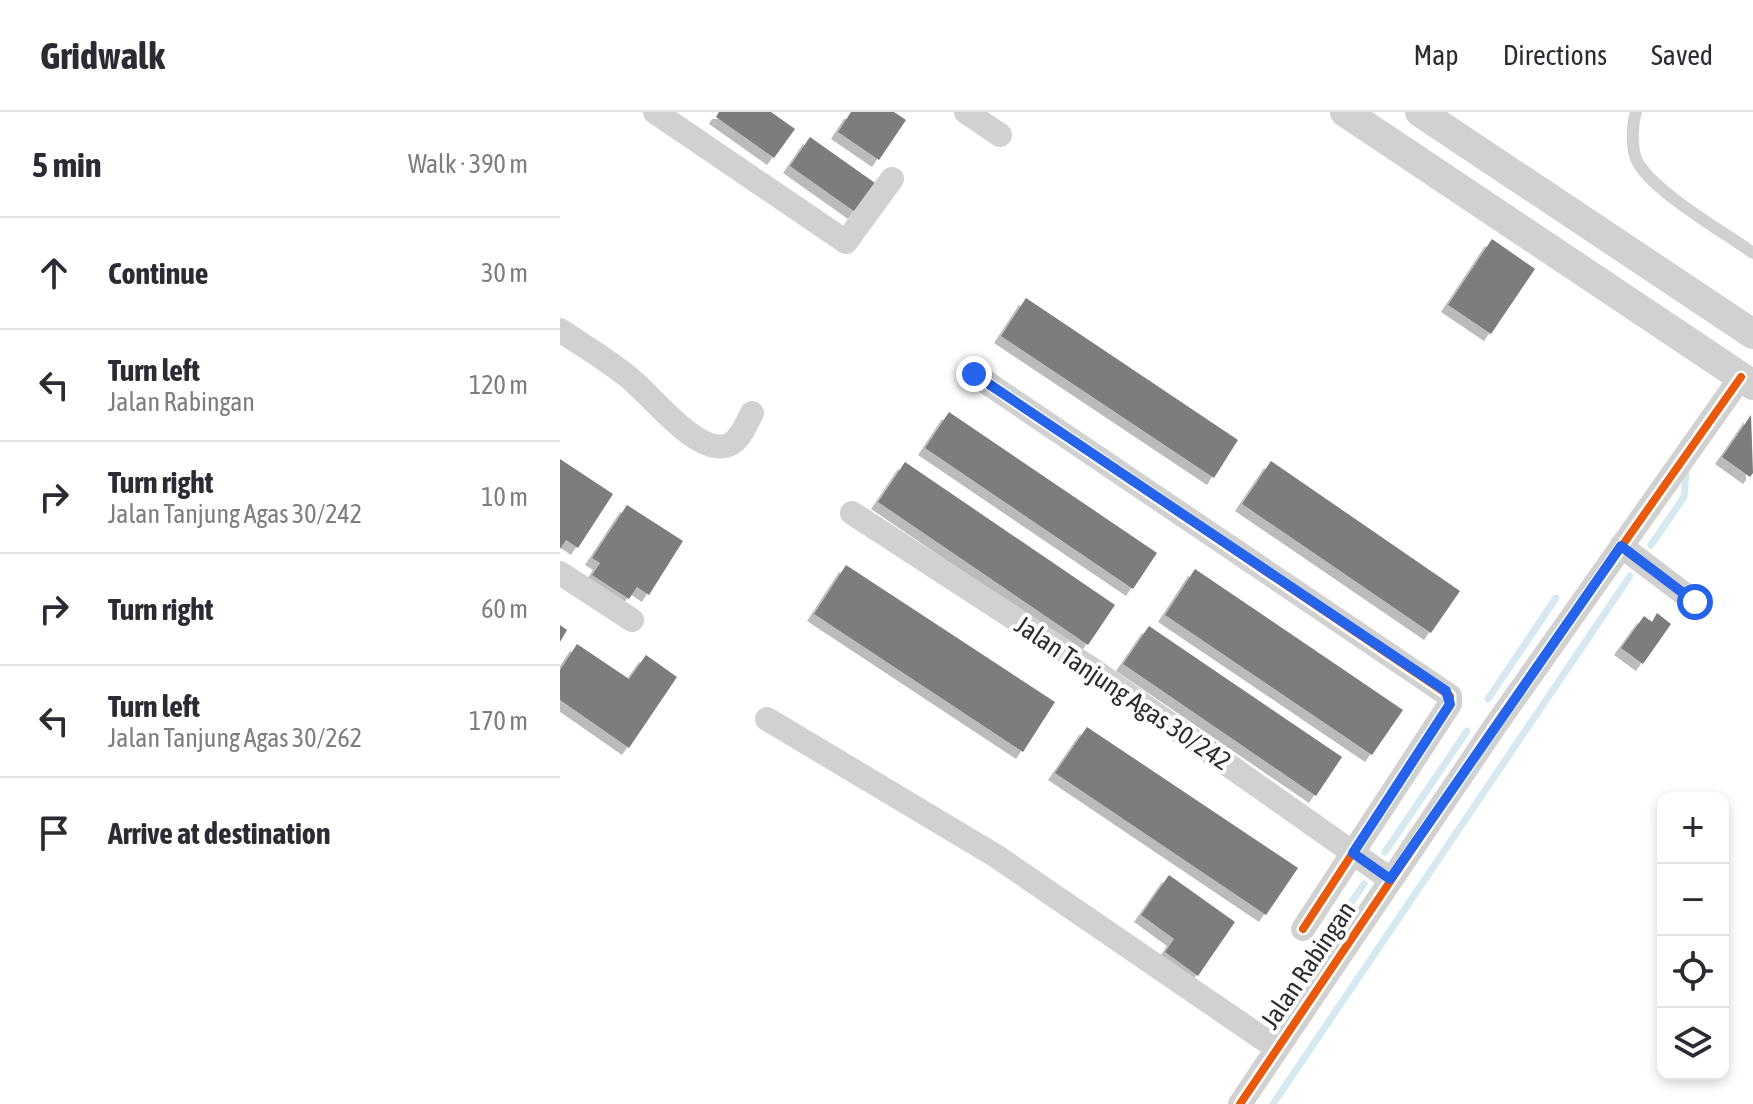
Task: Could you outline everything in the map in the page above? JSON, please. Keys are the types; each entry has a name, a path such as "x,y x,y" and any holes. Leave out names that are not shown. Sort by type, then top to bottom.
{"street":[{"path":"655,112 846,242 892,179"},
{"path":"966,112 1000,135"},
{"path":"1345,112 1747,381"},
{"path":"1420,112 1753,334"},
{"path":"560,330 630,378 658,410 677,425 712,444 724,447 735,442 752,413"},
{"path":"974,374 1450,696 1450,704 1303,929"},
{"name":"Jalan Rabingan","path":"1240,1104 1275,1047 1621,546 1747,381"},
{"name":"Jalan Tanjung Agas 30/242","path":"852,513 1092,669 1390,879"},
{"path":"1621,546 1695,602"},
{"path":"560,573 632,620"},
{"path":"767,719 996,856 1275,1047"}],"lane":[{"path":"1636,112 1633,124 1636,159 1652,182 1753,253"}],"building":[{"path":"719,112 771,112 795,129 774,158 716,117"},
{"path":"851,112 894,112 906,120 879,160 838,132"},
{"path":"810,137 875,183 855,212 790,166"},
{"path":"1492,239 1535,269 1491,334 1448,305"},
{"path":"1026,298 1238,440 1214,478 1001,336"},
{"path":"949,412 1157,553 1133,589 925,448"},
{"path":"1751,415 1753,473 1750,477 1722,457"},
{"path":"560,459 613,494 578,548 566,540 560,549"},
{"path":"1271,461 1460,591 1431,633 1242,504"},
{"path":"905,462 1115,605 1088,645 878,502"},
{"path":"627,505 683,541 649,595 637,587 629,599 592,575 600,563 592,558"},
{"path":"846,565 1055,702 1023,752 814,614"},
{"path":"1195,569 1403,710 1372,755 1165,615"},
{"path":"1657,613 1671,624 1643,664 1621,648 1644,616 1652,622"},
{"path":"560,625 567,630 560,642"},
{"path":"1149,626 1342,757 1316,796 1123,664"},
{"path":"577,644 629,679 646,655 677,677 629,748 560,700 560,670"},
{"path":"1087,727 1298,868 1266,915 1055,773"},
{"path":"1169,875 1235,922 1198,976 1165,952 1174,939 1141,915"}],"waterway":[{"path":"1651,545 1684,497 1686,474"},
{"path":"1273,1104 1630,576"},
{"path":"1488,699 1556,598"},
{"path":"1385,852 1467,731"},
{"path":"1317,952 1364,884"}],"cycle path":[{"path":"974,374 1450,696 1450,704 1303,929"},
{"path":"1240,1104 1495,726 1741,377"}],"route":[{"path":"974,374 1446,691 1450,704 1353,853 1390,879 1621,546 1695,602"}]}
